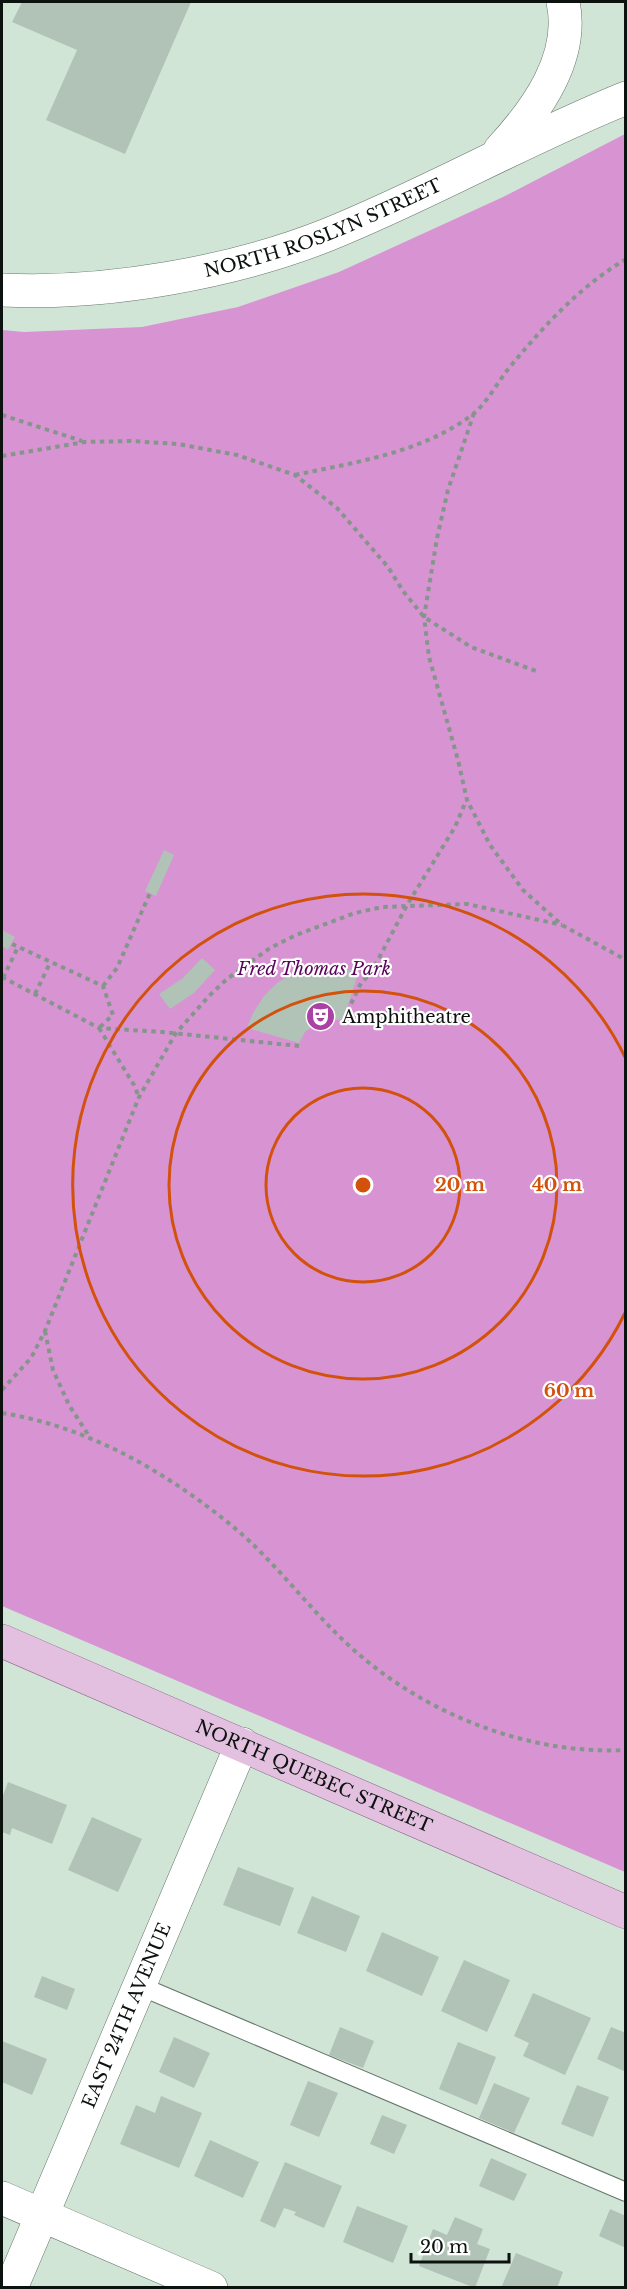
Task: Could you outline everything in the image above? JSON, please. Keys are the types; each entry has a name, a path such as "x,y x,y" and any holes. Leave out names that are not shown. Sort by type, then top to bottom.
{"main road":[{"name":"NORTH QUEBEC STREET","path":"2,1641 626,1912"}],"street":[{"path":"491,161 525,124 546,91 561,53 566,15 563,2"},
{"name":"NORTH ROSLYN STREET","path":"2,290 76,288 141,282 200,273 255,259 335,231 491,161 579,117 626,98"},
{"name":"EAST 24TH AVENUE","path":"11,2288 243,1744"},
{"path":"2,2198 211,2288"}],"lane":[{"path":"140,1986 626,2192"}],"path":[{"path":"295,475 396,453 448,431 474,413 530,343 559,312 586,287 626,259"},
{"path":"474,413 446,499 424,617 429,657 467,801 490,845 523,890 562,925 626,960"},
{"path":"2,416 86,442"},
{"path":"2,456 86,442 131,441 178,444 237,455 295,475 337,508 388,567 403,591 424,617 471,647 536,671"},
{"path":"347,1022 349,1008 361,983 371,973 407,905 441,854 467,801"},
{"path":"103,986 117,968 150,893"},
{"path":"2,1390 31,1358 45,1331 139,1098 176,1034 190,1016 226,980 270,948 296,935 355,913 407,905 467,904 562,925"},
{"path":"12,944 103,986 113,1015 99,1028"},
{"path":"18,947 2,978 99,1028 299,1046"},
{"path":"35,994 50,963"},
{"path":"99,1028 134,1084 139,1098"},
{"path":"45,1331 53,1370 69,1405 89,1436"},
{"path":"2,1413 31,1418 89,1436 188,1493 232,1525 275,1565 315,1611 362,1657 402,1687 439,1708 483,1727 526,1740 575,1748 626,1750"}],"green space":[{"name":"Fred Thomas Park","path":"625,134 625,1872 2,1606 2,330 24,332 142,327 238,307 339,272 503,197"}],"building":[{"path":"22,2 191,2 125,154 46,120 77,50 12,22"},
{"path":"164,850 174,855 156,896 145,891"},
{"path":"2,930 15,937 8,950 2,946"},
{"path":"202,958 215,970 194,993 170,1009 159,994 183,978"},
{"path":"325,966 359,971 343,1020 321,1020 305,1032 299,1043 247,1028 264,996 277,983 308,968"},
{"path":"8,1782 67,1805 52,1844 12,1828 10,1835 2,1832 2,1798"},
{"path":"92,1817 142,1839 118,1892 68,1870"},
{"path":"238,1867 294,1888 280,1926 223,1905"},
{"path":"312,1896 360,1916 346,1952 297,1933"},
{"path":"382,1932 439,1957 422,1996 366,1971"},
{"path":"464,1960 510,1980 487,2032 441,2011"},
{"path":"42,1976 75,1989 67,2010 34,1997"},
{"path":"533,1993 591,2018 565,2075 523,2056 529,2043 514,2036"},
{"path":"340,2027 374,2041 363,2068 329,2055"},
{"path":"611,2027 626,2033 626,2072 597,2059"},
{"path":"174,2037 210,2053 194,2088 159,2072"},
{"path":"2,2041 47,2059 32,2095 2,2082"},
{"path":"458,2042 496,2057 477,2105 439,2089"},
{"path":"308,2081 338,2093 319,2137 290,2125"},
{"path":"494,2083 530,2098 514,2133 479,2118"},
{"path":"577,2085 609,2097 593,2137 561,2124"},
{"path":"161,2096 202,2113 179,2168 120,2144 136,2105 155,2113"},
{"path":"382,2115 407,2125 394,2154 370,2144"},
{"path":"210,2140 259,2162 243,2198 194,2176"},
{"path":"491,2158 527,2174 514,2201 479,2186"},
{"path":"285,2162 342,2186 324,2228 284,2208 275,2228 260,2221"},
{"path":"357,2206 408,2226 393,2263 343,2242"},
{"path":"610,2209 626,2216 626,2248 599,2236"},
{"path":"455,2217 483,2229 477,2244 490,2249 475,2288 419,2266 433,2229 447,2235"},
{"path":"516,2253 563,2272 557,2288 501,2288"}],"place":[{"name":"Amphitheatre","path":"321,1017"}]}
